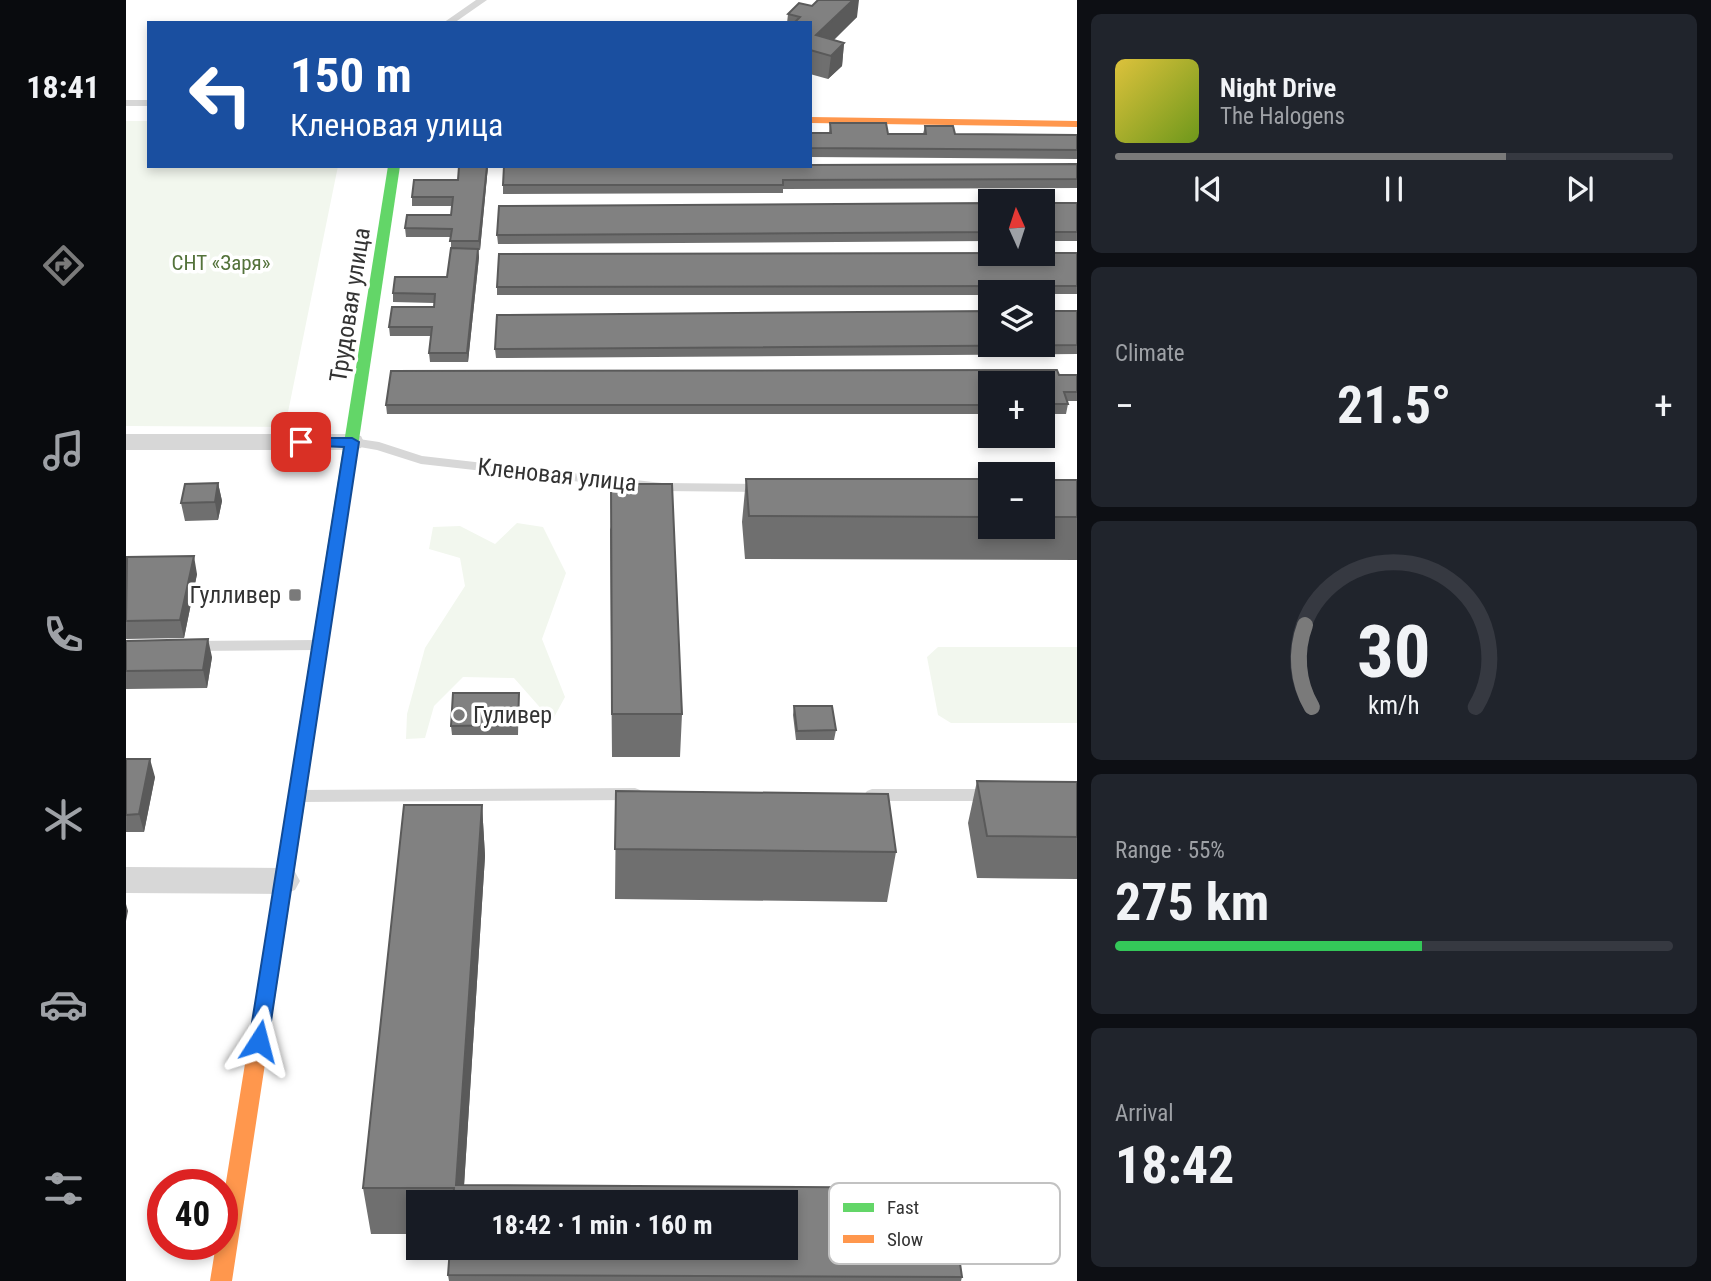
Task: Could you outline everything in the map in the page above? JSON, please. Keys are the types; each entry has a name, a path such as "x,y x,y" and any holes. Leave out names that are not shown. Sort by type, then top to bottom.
{"street":[{"path":"812,120 1077,124"},
{"name":"Трудовая улица","path":"221,1281 394,168"},
{"name":"Кленовая улица","path":"126,442 352,442"},
{"path":"126,880 284,881"}],"lane":[{"path":"450,21 482,0"},
{"path":"126,103 147,103"},
{"name":"Кленовая улица","path":"352,442 379,446 421,460 649,485 771,488"},
{"path":"181,646 320,645"},
{"path":"297,796 646,794"},
{"path":"854,795 1013,795"}],"green space":[{"name":"СНТ «Заря»","path":"126,121 147,121 147,168 338,168 285,427 126,426"},
{"path":"517,523 543,527 566,573 542,639 565,697 552,721 514,678 463,677 434,706 425,738 406,739 407,714 425,648 465,586 460,558 429,549 433,527 460,526 495,544"},
{"path":"938,647 1077,647 1077,723 951,723 938,715 927,657"}],"building":[{"path":"818,0 853,0 816,35 844,43 831,56 812,51 812,21 796,21 800,17 788,14 799,3 812,6"},
{"path":"830,123 886,123 888,134 926,134 925,126 953,126 955,134 1077,135 1077,150 812,148 812,133 831,133"},
{"path":"1077,164 1077,179 783,180 783,185 503,185 504,168 812,168 812,165"},
{"path":"459,168 487,168 479,241 450,241 452,229 405,228 407,215 451,215 453,197 412,197 414,180 458,180"},
{"path":"978,203 978,232 497,235 499,206"},
{"path":"1055,203 1077,203 1077,232 1055,232"},
{"path":"451,248 478,249 467,353 429,353 432,327 389,327 392,307 434,307 435,294 393,293 395,277 447,277"},
{"path":"978,253 978,266 1055,266 1055,253 1077,253 1077,286 1055,286 1055,280 978,280 978,286 497,287 499,254"},
{"path":"978,311 978,346 495,349 497,315"},
{"path":"1055,311 1077,311 1077,345 1055,345"},
{"path":"1057,370 1059,375 1077,375 1077,392 1064,392 1068,404 1055,404 1055,371 978,371 978,405 386,405 391,371"},
{"path":"746,479 978,479 978,517 749,516"},
{"path":"1055,480 1077,480 1077,517 1055,517"},
{"path":"218,483 215,502 181,503 185,484"},
{"path":"611,484 672,484 682,714 612,714"},
{"path":"194,556 180,620 126,621 127,557"},
{"path":"208,639 203,670 126,671 126,641"},
{"path":"453,693 519,693 518,725 451,726"},
{"path":"794,706 832,706 836,730 797,731"},
{"path":"126,759 150,759 139,814 126,815"},
{"path":"977,781 1077,782 1077,837 987,836"},
{"path":"616,791 888,794 896,852 615,849"},
{"path":"404,805 482,805 456,1185 829,1187 829,1264 960,1264 962,1277 448,1275 449,1260 798,1260 798,1190 363,1188"}],"traffic: fast":[{"path":"292,827 394,168"}],"traffic: slow":[{"path":"812,120 1077,124"},
{"path":"221,1281 292,827"}],"place":[{"name":"Гулливер","path":"295,595"},
{"name":"Гуливер","path":"459,715"}],"route":[{"path":"259,1041 352,442 301,442"}]}
